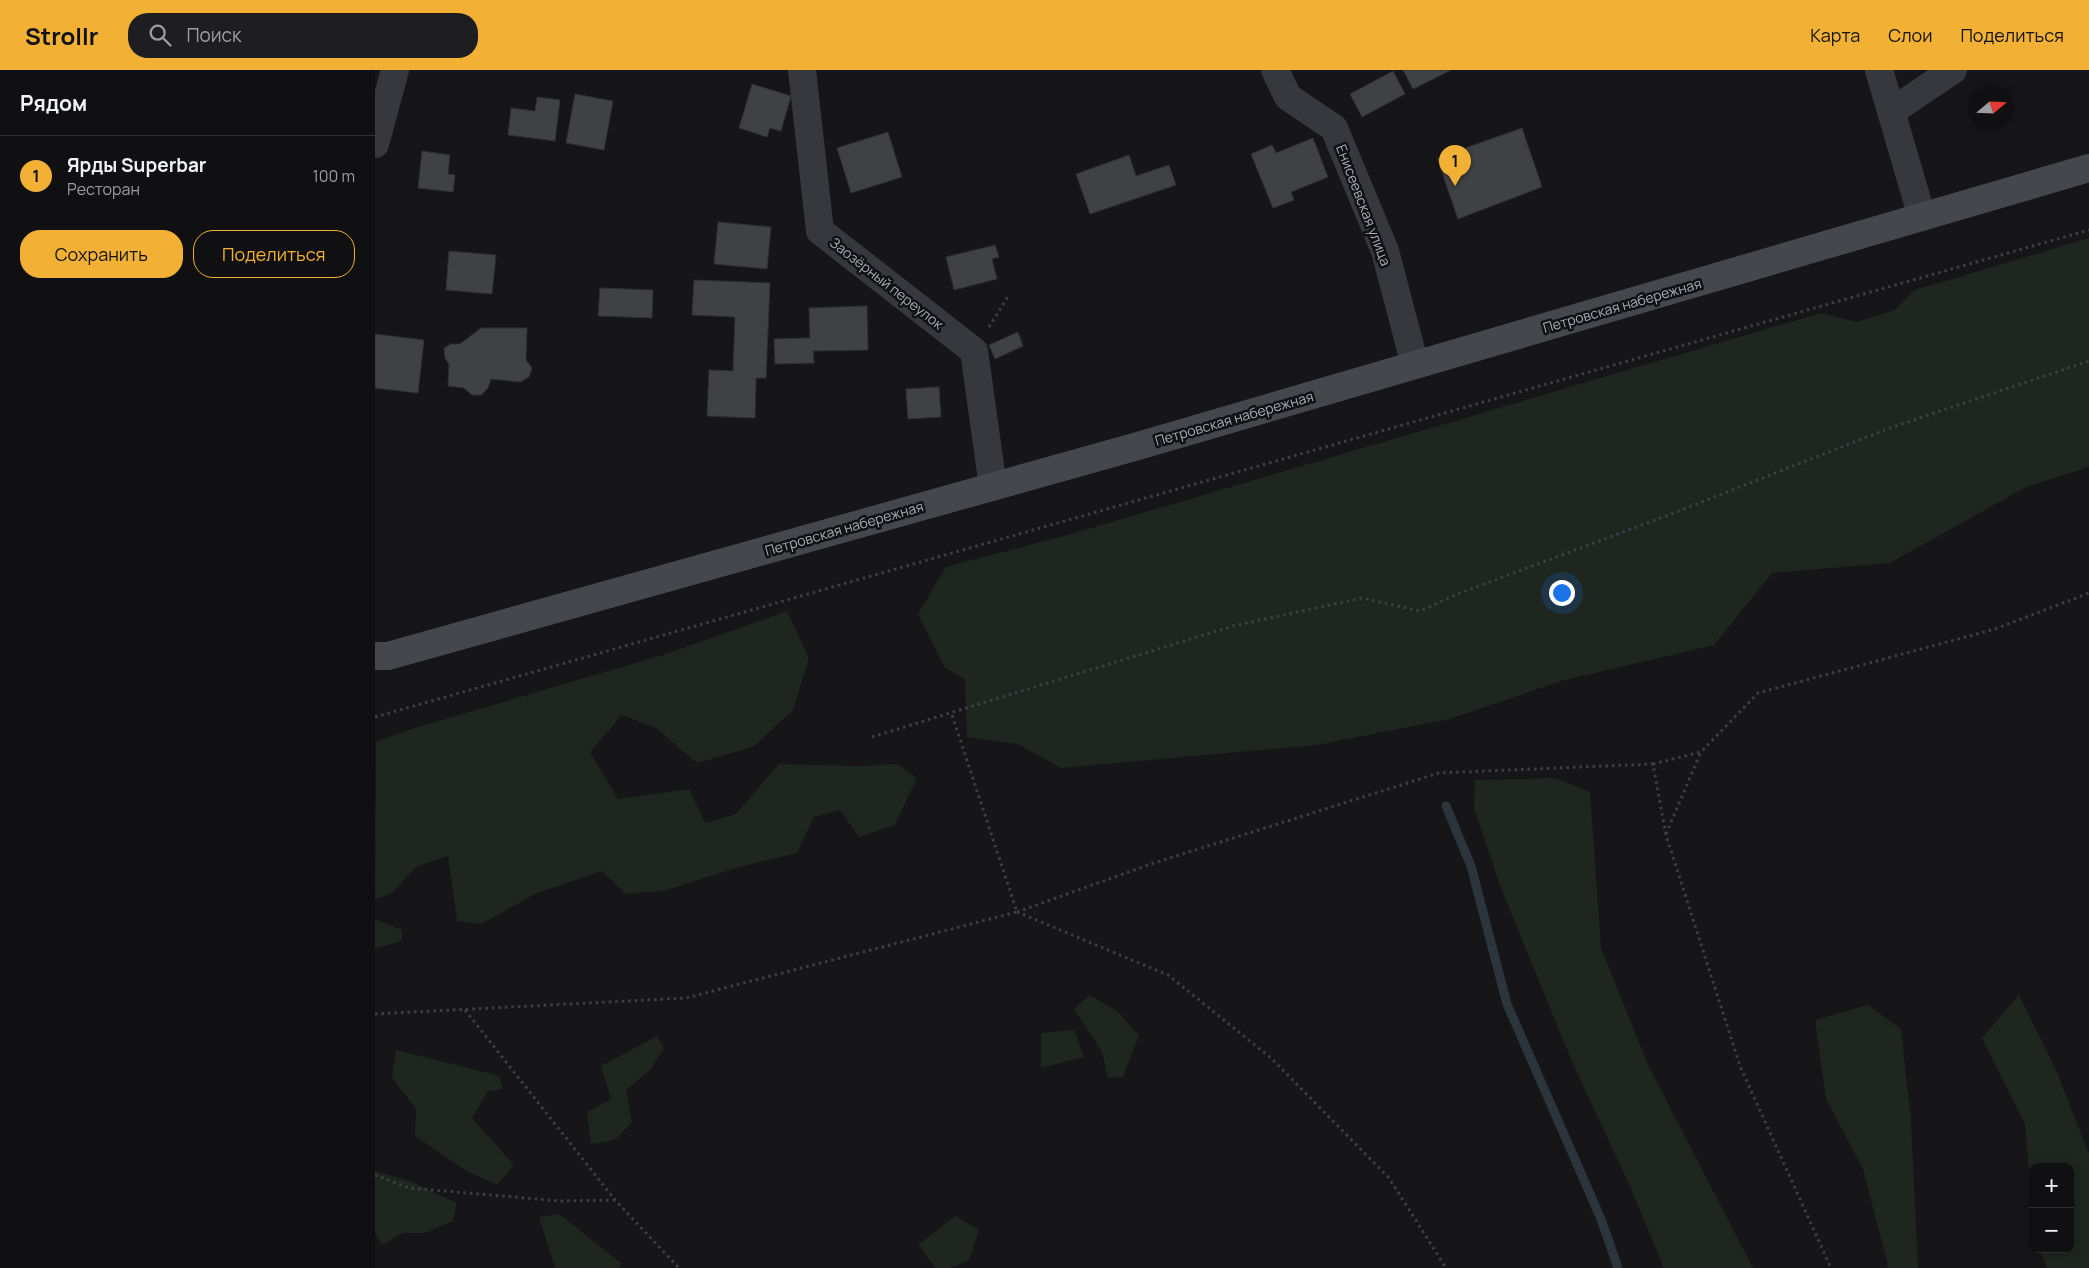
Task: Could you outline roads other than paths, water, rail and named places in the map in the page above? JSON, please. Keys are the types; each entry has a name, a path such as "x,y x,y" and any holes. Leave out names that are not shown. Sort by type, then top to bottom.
{"main road":[{"name":"Петровская набережная","path":"375,656 397,653 993,487 2089,168"}],"street":[{"path":"375,144 395,70"},
{"name":"Заозёрный переулок","path":"802,70 820,231 974,351 993,487"},
{"name":"Енисеевская улица","path":"1275,70 1288,96 1333,128 1385,251 1415,365"},
{"path":"1879,70 1922,217"},
{"path":"1891,112 1953,70"}],"waterway":[{"path":"1446,806 1471,866 1507,1004 1601,1219 1618,1268"}],"place":[{"name":"Ярды Superbar","path":"1455,186"}]}
